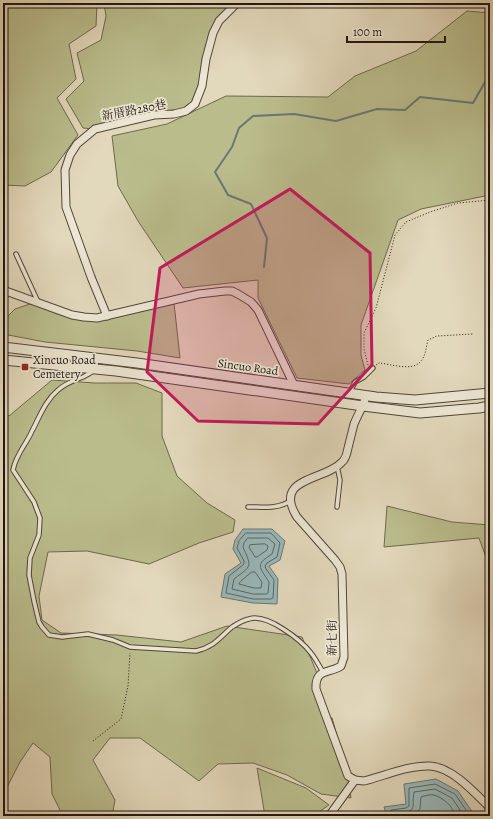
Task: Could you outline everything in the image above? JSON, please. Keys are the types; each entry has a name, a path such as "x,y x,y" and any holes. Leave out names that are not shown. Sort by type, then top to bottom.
{"street":[{"name":"新厝路280巷","path":"107,316 91,277 66,207 65,170 70,155 77,144 95,129 154,115 174,114 186,111 195,104 202,86 206,59 213,33 219,21 237,3"},
{"path":"3,290 72,315 97,318 199,294 232,291 251,302 258,310 294,385"},
{"name":"Sincuo Road","path":"3,347 96,358 366,396 415,400 490,393"},
{"name":"Sincuo Road","path":"3,360 96,369 420,413 490,406"},
{"path":"314,399 316,388"},
{"path":"291,500 294,489 299,484 343,462 347,456 355,423 366,396"},
{"name":"新七街","path":"291,500 293,510 297,517 335,560 340,567 342,574 344,657 341,666 323,672 317,678 316,689 345,770 348,776 355,780"},
{"path":"329,816 355,780 364,781 416,767 437,767 452,774 468,786 490,808"}],"lane":[{"path":"16,254 38,303"},
{"path":"96,358 96,369 84,377 70,381 49,399 21,450 13,470 34,502 40,518 39,535 30,558 29,575 34,601 42,627 50,635 62,637 88,634 113,640 130,647 196,650 206,649 233,627 249,618 257,618 274,624 299,640 312,654 323,672"},
{"path":"350,393 355,382 364,377 372,368"},
{"path":"337,466 340,480 337,507"},
{"path":"248,508 277,506 286,504 291,500"}],"path":[{"path":"369,372 364,349 364,332 376,308 395,235 406,222 430,212 458,203 490,200"},
{"path":"372,368 379,363 411,367 421,362 428,340 437,336 473,334"},
{"path":"93,742 121,719 128,686 130,647"}],"highlighted area":[{"path":"290,189 370,253 372,365 318,424 198,421 147,372 160,268"}],"green space":[{"path":"3,3 97,3 96,26 69,44 76,79 57,98 78,135 51,172 25,186 3,185"},
{"path":"104,3 234,3 218,20 202,86 195,104 174,114 93,129 83,128 66,99 84,81 77,53 101,40 106,16"},
{"path":"467,11 490,13 490,195 421,209 398,220 361,325 361,355 365,370 349,384 297,378 258,298 258,280 183,288 138,221 118,186 112,136 167,124 226,96 328,97 355,76 416,51"},
{"path":"33,303 100,319 174,303 180,358 137,351 45,342 3,334 3,321 15,309"},
{"path":"52,380 95,383 136,383 162,393 162,436 177,476 207,503 235,520 233,532 199,543 149,564 87,551 48,552 39,596 42,620 61,633 117,635 181,642 227,626 302,637 319,678 321,712 332,718 347,764 351,798 321,794 287,775 253,763 218,764 199,781 140,738 110,738 93,760 115,800 112,816 63,816 52,794 50,757 33,743 20,762 3,795 3,412 9,416"},
{"path":"387,506 452,522 490,525 490,564 488,563 479,538 384,547"},
{"path":"257,768 306,788 329,805 313,816 265,816"}],"water":[{"path":"243,529 272,529 285,541 280,560 269,566 278,579 277,604 253,603 221,597 225,574 241,563 233,549 235,540"},
{"path":"436,779 458,791 473,813 464,816 387,816 384,807 406,804 404,784"}],"waterway":[{"path":"264,267 267,238 251,204 228,195 215,172 232,147 239,128 253,116 294,114 336,121 377,109 405,110 420,97 473,103 485,82 490,79"}],"place":[{"name":"Xincuo Road Cemetery","path":"25,367"}]}
